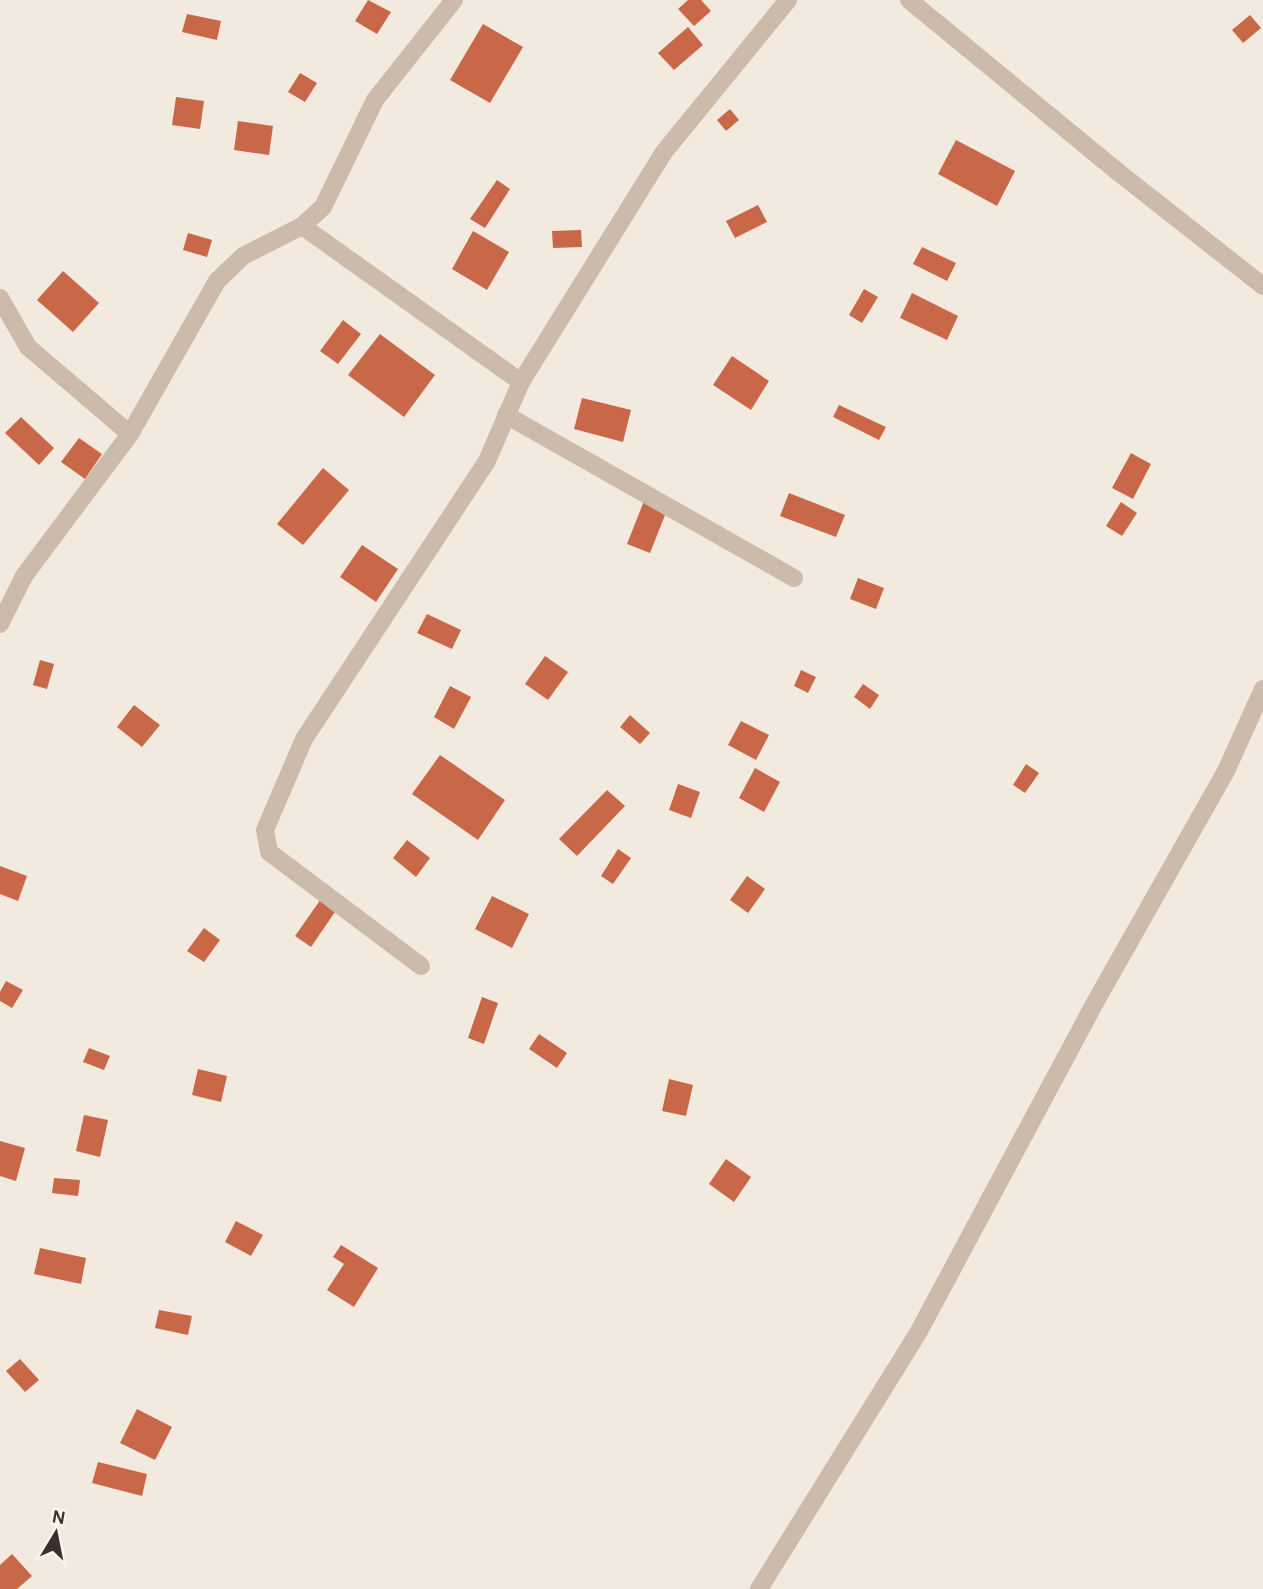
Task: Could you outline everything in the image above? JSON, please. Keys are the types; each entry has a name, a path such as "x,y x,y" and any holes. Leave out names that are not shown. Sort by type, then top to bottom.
{"street":[{"path":"0,624 24,576 130,434 217,281 243,257 302,226 323,206 375,100 454,0"},
{"path":"421,966 269,852 265,830 304,739 487,461 521,382 664,152 788,0"},
{"path":"909,0 1118,172 1263,286"},
{"path":"302,226 521,382"},
{"path":"0,298 29,347 130,434"},
{"path":"506,415 794,578"},
{"path":"759,1589 918,1333 1097,999 1226,771 1263,689"}],"building":[{"path":"368,0 391,12 377,34 355,21"},
{"path":"688,0 701,0 711,11 694,26 678,9"},
{"path":"187,14 221,21 217,40 182,32"},
{"path":"1250,15 1261,28 1243,43 1232,30"},
{"path":"483,24 523,47 490,103 450,80"},
{"path":"688,27 703,45 674,70 658,53"},
{"path":"300,73 317,83 305,102 288,92"},
{"path":"176,97 204,101 200,129 172,125"},
{"path":"730,109 739,120 726,131 717,120"},
{"path":"238,121 273,126 269,155 234,150"},
{"path":"956,140 1015,171 997,206 938,174"},
{"path":"497,180 510,189 485,228 470,219"},
{"path":"758,205 767,222 735,238 726,221"},
{"path":"581,230 582,247 553,248 552,231"},
{"path":"473,231 509,252 487,290 452,269"},
{"path":"188,233 212,240 207,257 183,250"},
{"path":"922,247 956,263 947,281 913,264"},
{"path":"63,271 99,303 73,332 37,300"},
{"path":"864,289 878,297 862,323 849,315"},
{"path":"912,293 958,316 947,340 900,318"},
{"path":"343,320 361,334 338,364 320,351"},
{"path":"380,334 435,375 404,417 348,375"},
{"path":"732,356 769,381 751,410 713,385"},
{"path":"582,398 631,410 623,442 574,429"},
{"path":"839,405 886,427 879,440 833,417"},
{"path":"21,417 54,448 39,465 5,433"},
{"path":"79,438 102,454 85,479 61,462"},
{"path":"1131,453 1151,464 1133,499 1112,488"},
{"path":"323,468 349,490 303,545 277,524"},
{"path":"789,493 845,515 836,537 780,516"},
{"path":"644,501 667,510 650,553 627,544"},
{"path":"1121,502 1137,513 1122,536 1106,526"},
{"path":"362,545 398,569 376,602 340,577"},
{"path":"858,578 884,588 876,609 850,599"},
{"path":"427,614 461,630 452,649 417,633"},
{"path":"545,656 568,672 548,700 525,684"},
{"path":"40,660 54,664 47,689 33,685"},
{"path":"801,670 816,677 808,693 794,686"},
{"path":"863,684 879,695 870,709 854,697"},
{"path":"450,686 471,697 454,729 434,717"},
{"path":"134,705 160,725 142,747 117,727"},
{"path":"630,715 650,733 640,744 620,727"},
{"path":"741,721 769,735 756,760 728,745"},
{"path":"440,755 505,800 478,840 412,794"},
{"path":"1026,764 1039,773 1025,793 1013,785"},
{"path":"755,768 780,782 764,812 739,798"},
{"path":"678,784 700,792 691,818 669,810"},
{"path":"607,790 625,806 577,856 559,839"},
{"path":"407,840 430,858 416,877 393,858"},
{"path":"618,849 631,858 613,884 601,876"},
{"path":"0,866 27,876 18,901 0,894"},
{"path":"747,876 765,889 748,913 730,900"},
{"path":"492,896 529,914 512,948 475,929"},
{"path":"321,899 337,909 311,947 295,936"},
{"path":"204,928 220,940 204,962 187,951"},
{"path":"6,981 23,990 12,1008 0,1001 0,992"},
{"path":"482,997 498,1003 484,1044 468,1038"},
{"path":"539,1034 567,1053 557,1068 529,1049"},
{"path":"89,1048 110,1056 104,1070 83,1062"},
{"path":"198,1069 227,1076 221,1102 192,1095"},
{"path":"669,1079 693,1085 686,1116 662,1111"},
{"path":"84,1115 108,1120 100,1157 76,1151"},
{"path":"0,1141 25,1148 16,1181 0,1176"},
{"path":"726,1159 751,1177 734,1202 709,1184"},
{"path":"54,1178 80,1180 78,1196 52,1193"},
{"path":"236,1221 263,1235 251,1256 225,1242"},
{"path":"341,1245 378,1268 354,1307 327,1290 344,1264 333,1257"},
{"path":"40,1248 86,1258 81,1284 34,1274"},
{"path":"159,1310 192,1316 188,1335 155,1328"},
{"path":"20,1359 39,1380 25,1392 6,1371"},
{"path":"137,1409 172,1427 155,1460 120,1443"},
{"path":"98,1462 147,1474 142,1496 92,1483"},
{"path":"12,1554 32,1576 17,1589 0,1589 0,1565"}]}
